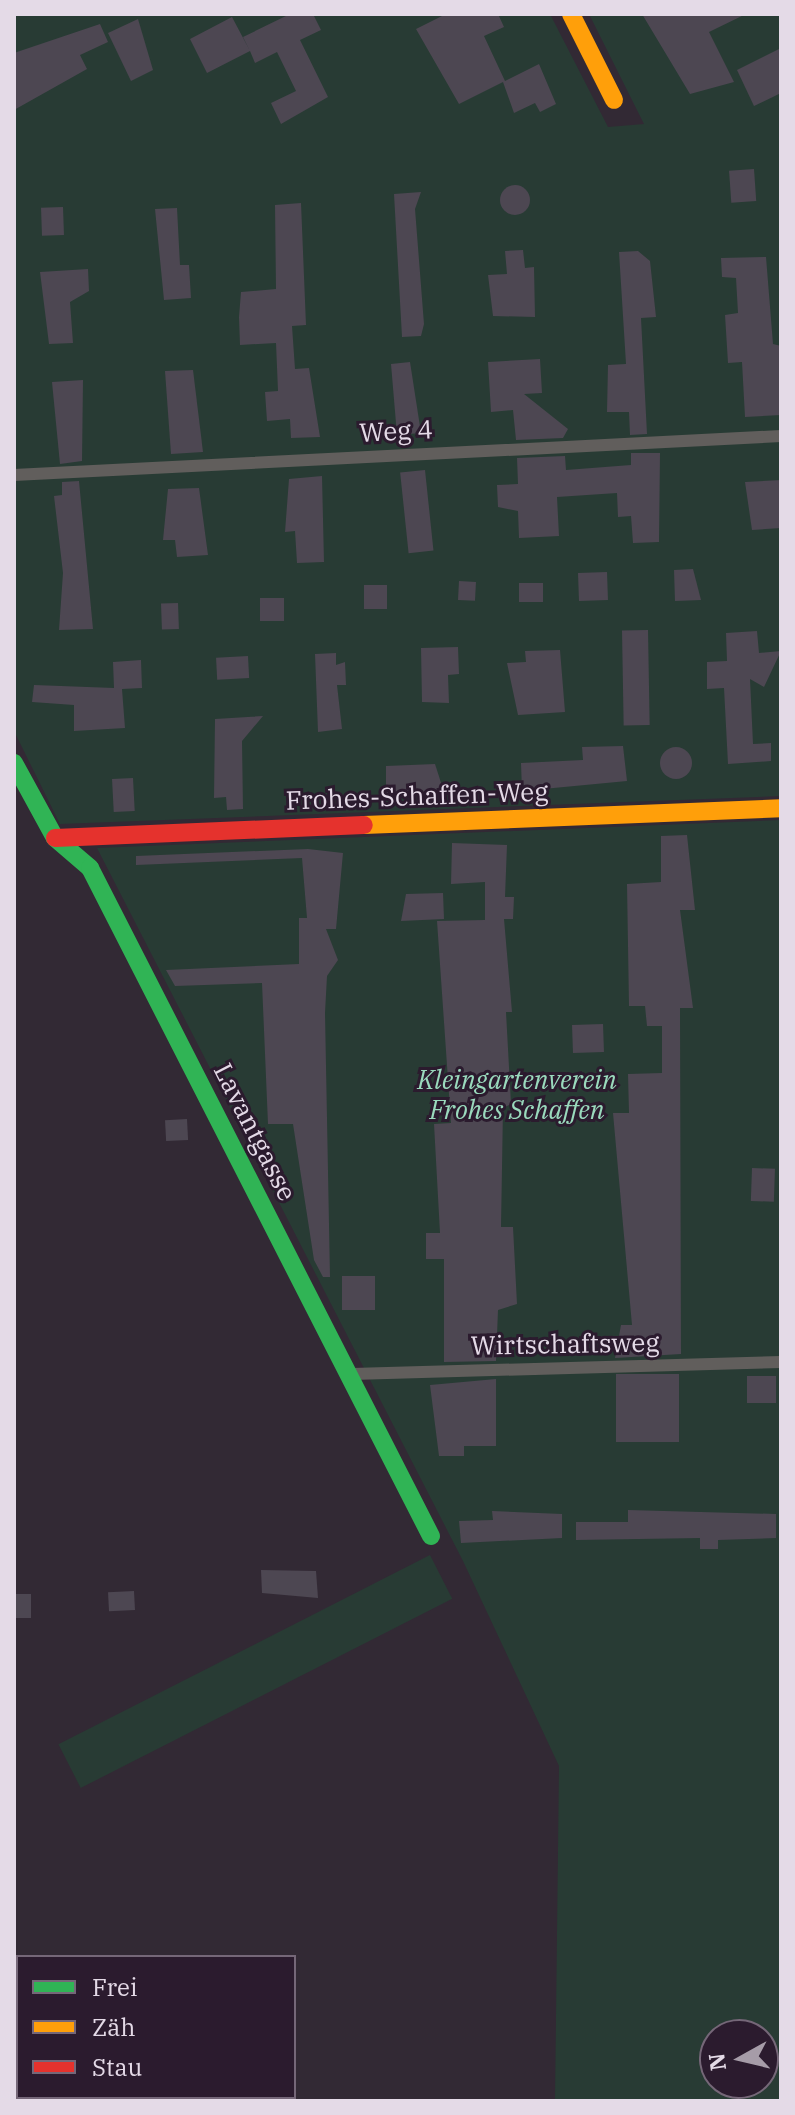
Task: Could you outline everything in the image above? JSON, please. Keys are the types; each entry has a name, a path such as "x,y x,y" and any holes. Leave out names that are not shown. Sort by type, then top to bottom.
{"street":[{"path":"571,14 614,100"},
{"name":"Lavantgasse","path":"14,763 55,838 96,879 431,1536"},
{"name":"Frohes-Schaffen-Weg","path":"55,838 781,808"}],"lane":[{"name":"Weg 4","path":"14,475 781,436"},
{"name":"Wirtschaftsweg","path":"349,1374 781,1362"}],"green space":[{"path":"14,14 550,14 608,127 644,124 589,14 781,14 781,796 60,824 14,731"},
{"name":"Kleingartenverein Frohes Schaffen","path":"781,820 781,2101 555,2101 559,1766 463,1561 97,848"},
{"path":"430,1555 452,1599 81,1788 58,1744"}],"building":[{"path":"290,14 313,14 321,30 300,40 328,97 281,124 271,103 296,91 277,52 255,63 243,37"},
{"path":"446,14 498,14 504,27 484,36 505,81 539,64 556,104 540,112 535,103 514,113 503,82 459,104 416,29"},
{"path":"642,14 746,14 709,32 734,82 690,94"},
{"path":"232,17 250,51 207,73 190,39"},
{"path":"138,19 153,70 131,81 108,33"},
{"path":"100,24 108,42 80,55 87,69 14,110 14,53"},
{"path":"781,48 781,93 754,106 737,70"},
{"path":"754,169 756,201 731,203 729,171"},
{"path":"515,185 526,189 530,200 526,211 515,215 504,211 500,200 504,189"},
{"path":"421,192 415,209 424,324 421,336 402,337 394,194"},
{"path":"301,203 306,325 292,326 295,369 309,368 320,437 291,438 290,419 267,421 265,392 278,391 276,343 240,345 239,317 241,292 276,289 275,205"},
{"path":"63,207 64,235 42,236 41,208"},
{"path":"177,208 180,265 189,265 191,298 164,300 155,209"},
{"path":"523,250 525,268 534,267 535,317 493,316 488,275 507,274 505,251"},
{"path":"638,251 650,261 656,317 641,318 647,434 630,435 629,412 607,412 608,365 626,364 619,252"},
{"path":"766,257 773,344 781,346 781,415 745,417 742,362 728,363 725,315 738,313 736,278 722,277 721,258"},
{"path":"88,269 89,291 70,302 73,343 49,344 40,272"},
{"path":"540,359 542,393 524,394 568,429 563,438 516,440 513,410 491,412 488,362"},
{"path":"410,362 421,433 397,435 391,364"},
{"path":"193,370 203,452 171,454 165,371"},
{"path":"83,380 82,461 60,464 52,382"},
{"path":"631,453 660,453 659,542 633,543 631,516 618,517 617,493 557,497 559,536 519,538 518,511 498,507 497,485 518,484 517,458 565,456 566,470 631,465"},
{"path":"425,470 433,551 409,553 400,473"},
{"path":"322,476 324,562 297,563 295,531 285,532 289,479"},
{"path":"781,480 781,528 752,530 745,482"},
{"path":"79,481 93,629 59,630 63,573 54,496 62,495 62,482"},
{"path":"199,488 208,555 177,557 175,540 163,540 168,489"},
{"path":"693,569 701,600 675,601 674,570"},
{"path":"607,572 608,600 579,601 578,573"},
{"path":"459,581 476,582 475,601 458,600"},
{"path":"519,583 543,583 543,602 519,602"},
{"path":"364,585 387,585 387,609 364,609"},
{"path":"260,598 284,598 284,621 260,621"},
{"path":"178,603 179,629 162,630 161,604"},
{"path":"622,630 648,630 650,725 624,725"},
{"path":"757,631 759,653 781,651 764,687 750,679 753,744 771,743 771,761 728,764 724,688 707,689 707,662 727,661 726,633"},
{"path":"458,647 459,674 448,675 449,703 422,702 421,648"},
{"path":"560,650 565,712 518,715 507,663 526,662 525,651"},
{"path":"336,653 336,665 345,662 346,685 337,685 342,729 318,732 315,654"},
{"path":"248,656 249,678 217,680 216,658"},
{"path":"141,660 142,688 122,689 125,728 74,731 74,705 32,702 34,685 114,688 113,662"},
{"path":"263,716 242,741 243,809 227,810 226,797 214,798 215,719"},
{"path":"623,746 627,781 522,791 521,763 583,760 582,747"},
{"path":"676,747 687,752 692,763 687,774 676,779 665,774 660,763 665,752"},
{"path":"435,764 444,792 386,794 386,766"},
{"path":"133,778 135,811 114,812 112,779"},
{"path":"687,835 695,910 680,910 693,1008 680,1008 681,1354 615,1358 621,1325 632,1325 613,1113 629,1113 628,1074 662,1073 662,1026 647,1026 645,1006 629,1006 627,884 661,882 661,836"},
{"path":"452,843 507,845 505,897 514,897 513,919 504,919 512,1012 506,1012 511,1104 503,1108 501,1227 513,1227 517,1304 498,1310 496,1361 444,1362 444,1259 426,1259 426,1233 440,1233 434,1124 451,1123 437,921 485,920 485,882 451,884"},
{"path":"308,849 343,853 336,929 326,929 338,960 327,976 325,1013 330,1277 323,1277 314,1260 293,1124 268,1124 262,983 175,986 166,970 299,964 299,918 307,918 302,858 136,865 136,856"},
{"path":"443,893 444,919 401,921 406,894"},
{"path":"603,1024 604,1052 573,1053 572,1025"},
{"path":"187,1119 188,1140 166,1141 165,1120"},
{"path":"752,1168 775,1169 774,1202 751,1201"},
{"path":"342,1276 375,1276 375,1310 342,1310"},
{"path":"616,1374 679,1374 679,1442 616,1442"},
{"path":"747,1376 776,1376 776,1403 747,1403"},
{"path":"496,1379 496,1446 464,1446 464,1456 439,1456 430,1385"},
{"path":"628,1510 776,1514 776,1538 718,1540 718,1549 700,1549 700,1538 576,1540 576,1522 628,1522"},
{"path":"492,1511 562,1514 562,1538 461,1543 459,1521 493,1520"},
{"path":"261,1570 316,1571 318,1598 262,1593"},
{"path":"134,1591 135,1610 109,1611 108,1592"},
{"path":"14,1594 31,1594 31,1618 14,1618"}],"traffic: fast":[{"path":"14,763 55,838 90,868 431,1536"}],"traffic: slow":[{"path":"571,14 614,100"},
{"path":"364,825 781,808"}],"traffic: jam":[{"path":"55,838 364,825"}]}
